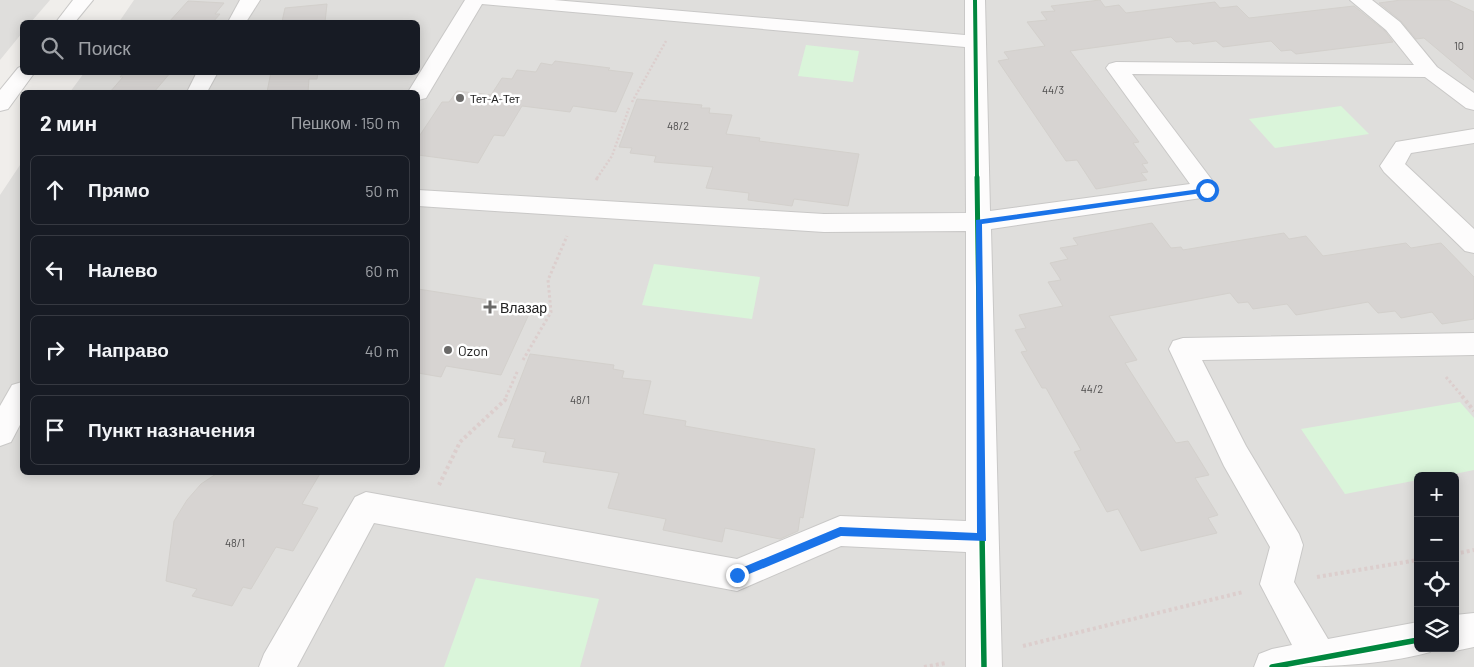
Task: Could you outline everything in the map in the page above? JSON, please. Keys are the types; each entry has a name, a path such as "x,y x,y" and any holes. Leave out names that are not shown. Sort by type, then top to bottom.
{"street":[{"path":"67,20 82,0"},
{"path":"238,20 250,0"},
{"path":"420,90 475,0"},
{"path":"487,0 976,42"},
{"path":"976,0 984,661"},
{"path":"1360,0 1393,26 1430,72 1474,104"},
{"path":"420,198 824,223 978,222 1207,190 1116,68 1430,72"},
{"path":"0,104 23,75"},
{"path":"198,90 206,75"},
{"path":"1474,136 1404,147 1392,166 1474,244"},
{"path":"1414,641 1295,664 1277,584 1287,545 1235,456 1183,349 1474,344"},
{"path":"0,433 20,398"},
{"path":"277,667 366,507 737,575 840,531 982,537"},
{"path":"1459,632 1474,630"}],"path":[{"path":"632,102 680,17"},
{"path":"424,518 460,442 505,400 518,370"},
{"path":"1459,553 1474,550"},
{"path":"984,661 1277,584 1414,561"}],"shaded area":[{"path":"0,0 50,0 33,20 20,20 20,35 0,60"},
{"path":"134,0 1474,0 1474,667 0,667 0,195 20,165 20,475 420,475 420,90 71,90 83,75 420,75 420,20 120,20"}],"green space":[{"path":"806,45 859,51 853,82 798,76"},
{"path":"1341,106 1369,134 1275,148 1249,119"},
{"path":"654,264 760,277 752,319 642,305"},
{"path":"1460,402 1474,418 1474,470 1459,473 1414,472 1414,481 1345,494 1301,429"},
{"path":"476,578 599,599 580,667 444,667"}],"building":[{"path":"1100,0 1105,7 1119,5 1126,13 1215,2 1220,8 1237,6 1249,18 1354,6 1385,31 1393,42 1296,54 1291,50 1281,51 1271,41 1223,47 1216,41 1193,44 1190,41 1176,42 1171,37 1070,51 1139,142 1133,143 1148,163 1142,164 1148,172 1141,173 1147,180 1096,189 1077,160 1066,161 998,61 1009,59 1004,52 1045,46 1027,22 1047,20 1041,12 1055,11 1051,6"},
{"path":"1401,0 1448,0 1474,12 1474,80 1424,38 1416,39 1401,21 1379,3"},
{"path":"188,1 224,3 215,14 220,14 215,20 171,20"},
{"path":"327,4 325,20 282,20 285,8"},
{"path":"555,61 633,73 616,112 573,106 570,112 522,106 504,136 494,135 478,163 420,155 420,135 442,102 449,102 457,91 491,95 502,78 512,79 517,70 536,72 541,63 552,65"},
{"path":"122,75 168,75 156,90 112,90 123,77 120,77"},
{"path":"270,75 318,75 317,79 309,79 308,90 267,90"},
{"path":"637,99 702,105 701,108 710,108 709,113 732,115 726,134 760,138 759,141 859,154 848,206 794,199 792,206 748,200 749,193 706,188 713,167 654,162 656,156 630,153 632,148 619,147"},
{"path":"1152,223 1171,248 1181,247 1183,250 1284,233 1289,239 1306,236 1323,256 1406,243 1411,248 1441,243 1474,277 1474,319 1442,324 1432,312 1401,318 1395,311 1378,313 1368,302 1296,315 1287,304 1253,309 1248,302 1238,303 1230,293 1109,316 1137,360 1125,363 1176,443 1188,441 1209,475 1195,478 1218,515 1208,518 1217,533 1141,551 1118,509 1107,512 1074,452 1081,450 1046,388 1042,388 1021,352 1027,351 1015,330 1026,328 1019,315 1063,306 1048,282 1061,280 1050,263 1068,259 1060,248 1078,245 1073,238"},
{"path":"420,289 501,302 499,306 530,312 501,375 446,366 441,377 420,373"},
{"path":"530,354 614,365 613,369 624,371 622,378 651,381 643,414 686,421 685,426 815,449 803,518 800,517 798,531 780,539 725,528 722,542 663,530 666,519 608,508 619,473 543,462 546,452 512,447 515,439 498,437"},
{"path":"214,475 319,475 302,504 318,508 293,551 276,547 251,589 243,587 232,606 192,596 197,589 166,581 174,521 187,500 201,484"}],"cycle path":[{"path":"975,0 984,667"},
{"path":"1272,667 1414,641"}],"place":[{"name":"Тет-А-Тет","path":"460,98"},
{"name":"Влазар","path":"490,307"},
{"name":"Ozon","path":"448,350"}],"route":[{"path":"737,575 840,531 982,537 978,222 1207,190"}]}
